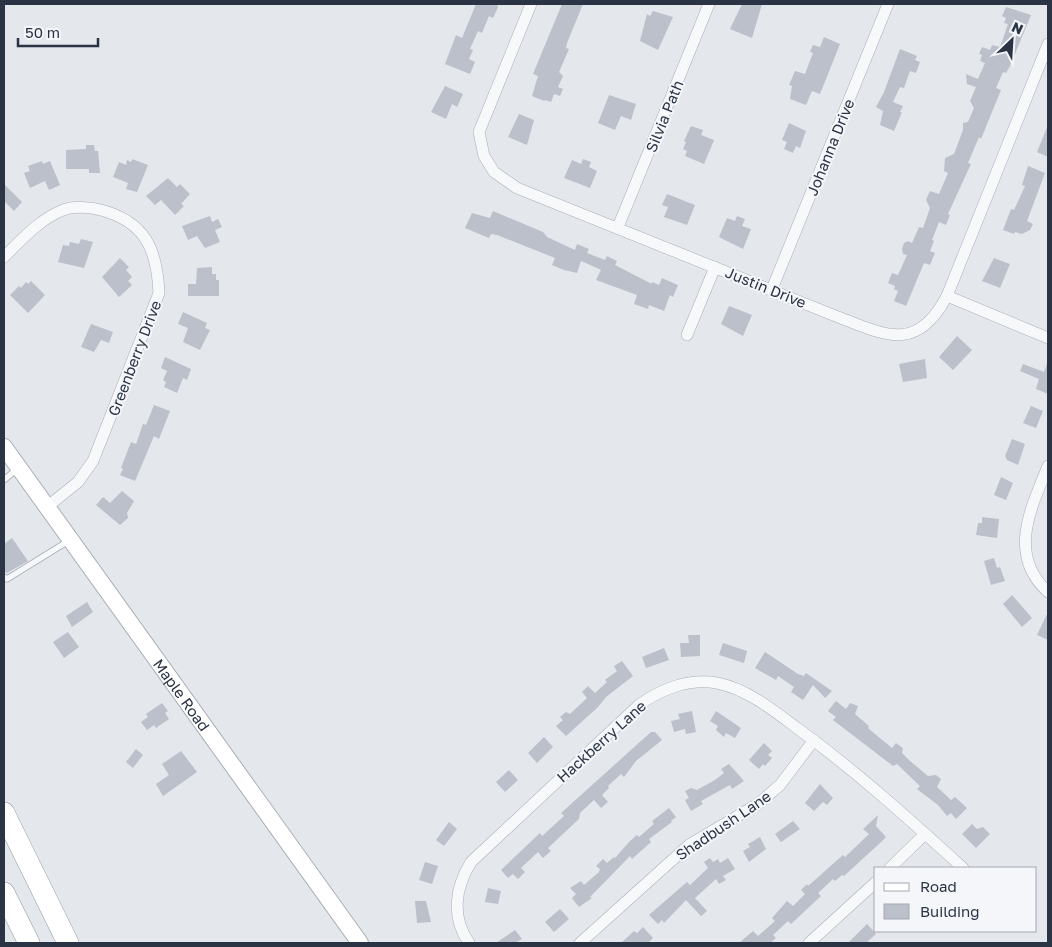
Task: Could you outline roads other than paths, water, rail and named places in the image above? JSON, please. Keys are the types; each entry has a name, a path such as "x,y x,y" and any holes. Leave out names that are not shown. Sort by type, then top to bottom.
{"highway":[{"path":"4,813 68,943"},
{"path":"4,893 29,943"}],"street":[{"name":"Justin Drive","path":"530,4 478,132 484,156 494,172 516,188 618,227 882,334 909,334 937,315 947,296 1048,44"},
{"name":"Silvia Path","path":"618,227 709,4"},
{"name":"Johanna Drive","path":"772,290 888,4"},
{"name":"Greenberry Drive","path":"4,258 42,222 64,210 91,207 122,216 142,233 158,264 160,293 93,461 78,482 47,507"},
{"path":"686,334 715,266"},
{"path":"947,296 1048,338"},
{"name":"Maple Road","path":"4,447 360,943"},
{"path":"1048,466 1032,507 1025,536 1030,571 1048,592"},
{"name":"Hackberry Lane","path":"469,943 458,920 457,907 463,875 471,862 632,711 657,692 686,683 718,683 742,692 770,708 852,768 962,867"},
{"name":"Shadbush Lane","path":"580,943 689,845 758,804 780,785 814,740"},
{"path":"891,867 925,834"},
{"path":"809,943 874,884"}],"lane":[{"path":"4,480 18,468"},
{"path":"4,577 7,579 71,540"}]}
